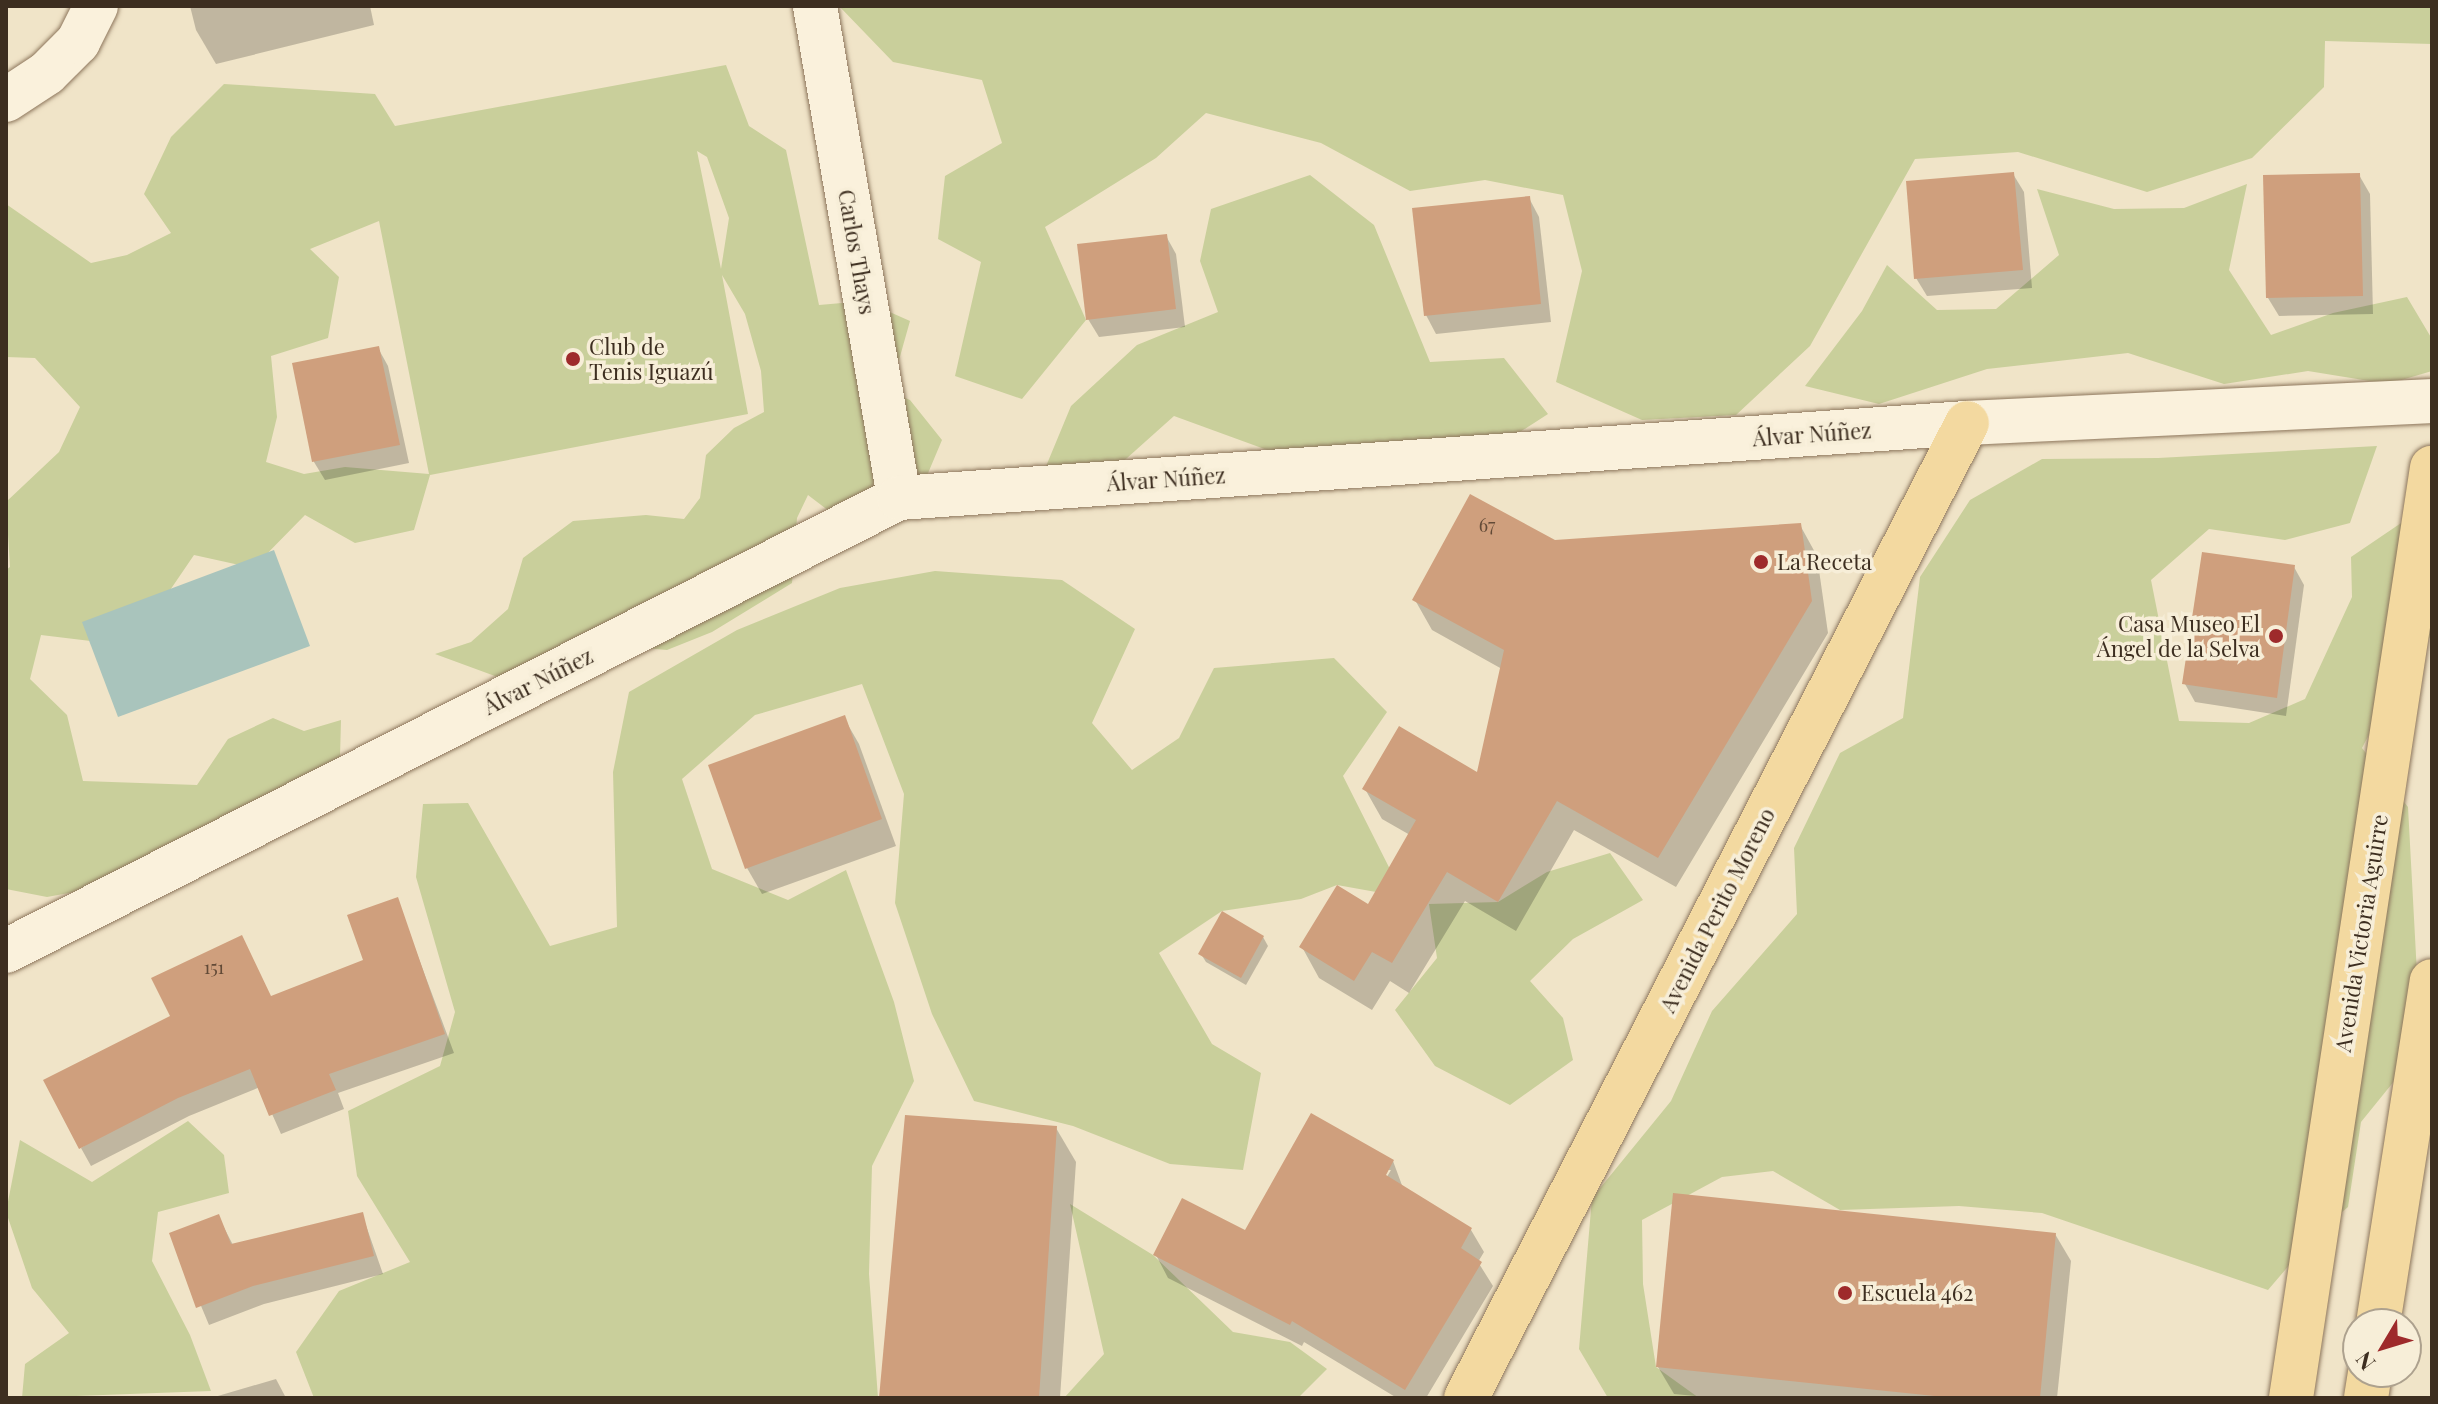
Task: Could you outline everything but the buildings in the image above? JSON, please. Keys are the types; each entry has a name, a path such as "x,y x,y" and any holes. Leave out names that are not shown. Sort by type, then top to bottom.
{"main road":[{"name":"Avenida Perito Moreno","path":"1466,1398 1967,423"},
{"name":"Avenida Victoria Aguirre","path":"2291,1398 2432,468"},
{"path":"2381,1308 2432,981"}],"street":[{"path":"6,100 47,73 78,42 96,6"},
{"name":"Carlos Thays","path":"815,6 899,498"},
{"name":"Álvar Núñez","path":"6,951 899,498 1967,423 2432,401"}],"green space":[{"path":"839,6 2432,6 2432,44 2325,41 2324,87 2252,158 2147,192 2018,152 1915,159 1810,346 1736,415 1642,420 1556,382 1582,271 1563,195 1485,180 1410,191 1321,143 1206,113 1156,158 1045,227 1086,320 1022,399 955,376 981,262 938,239 945,176 1002,143 982,80 893,62"},
{"path":"726,65 749,126 786,150 819,305 865,301 910,321 899,360 880,387 910,400 942,440 918,497 846,524 808,495 797,518 792,583 712,632 667,650 610,645 503,679 435,654 471,642 508,609 523,558 573,521 646,515 684,519 700,498 706,455 734,428 764,412 761,371 745,314 722,275 748,414 430,475 414,530 355,543 305,515 253,568 194,555 132,646 41,635 30,679 67,715 83,781 197,785 228,739 273,718 304,731 341,720 339,796 112,885 47,897 6,889 6,570 10,567 6,502 59,452 80,407 35,358 6,357 6,204 91,263 127,255 171,233 144,194 171,137 224,84 375,94 395,126","holes":["697,151 707,157 729,218 721,269","379,221 429,474 345,467 304,474 266,462 277,417 271,356 328,338 339,277 310,249"]},
{"path":"1310,175 1374,225 1430,362 1504,358 1548,414 1481,457 1319,469 1174,416 1098,484 1037,488 1071,406 1137,345 1218,312 1200,261 1211,209"},
{"path":"2247,184 2229,270 2271,335 2333,313 2407,297 2432,339 2432,371 2388,384 2308,371 2224,384 2128,353 1987,369 1879,404 1805,386 1862,311 1887,265 1937,310 1996,309 2059,255 2037,189 2114,209 2184,208"},
{"path":"2377,446 2350,523 2285,540 2209,529 2151,580 2179,721 2249,723 2305,699 2352,597 2351,557 2432,502 2432,635 2401,673 2362,748 2408,807 2421,1048 2361,1122 2348,1207 2315,1235 2268,1290 2042,1213 1959,1206 1840,1210 1773,1171 1722,1177 1642,1220 1643,1284 1656,1367 1699,1398 1608,1398 1579,1349 1592,1198 1671,1101 1712,1011 1797,914 1794,848 1840,753 1903,718 1920,577 1970,500 2042,459 2158,458"},
{"path":"935,571 1062,580 1135,629 1092,723 1132,770 1179,738 1214,668 1334,658 1387,712 1343,776 1404,897 1337,885 1301,899 1222,911 1159,953 1212,1044 1261,1073 1243,1170 1170,1164 1073,1126 974,1101 932,1014 895,903 904,794 862,684 755,715 682,779 712,869 788,900 846,870 894,1002 914,1081 872,1166 869,1274 878,1398 314,1398 296,1352 339,1291 410,1262 357,1176 348,1111 440,1066 455,1012 416,877 423,804 468,803 550,946 617,927 613,772 629,692 737,630 840,588"},
{"path":"1610,853 1643,900 1573,939 1530,981 1563,1018 1573,1060 1510,1105 1435,1066 1395,1010 1437,958 1429,904 1498,902 1547,872"},
{"path":"188,1121 224,1155 229,1193 158,1212 152,1261 190,1335 211,1391 22,1398 25,1364 69,1333 32,1288 6,1212 20,1140 92,1182"},
{"path":"1070,1204 1153,1255 1233,1332 1290,1342 1327,1369 1298,1398 1064,1398 1104,1354"}],"water":[{"path":"274,550 310,646 118,717 82,622"}],"place":[{"name":"Club de Tenis Iguazú","path":"573,359"},
{"name":"La Receta","path":"1761,562"},
{"name":"Casa Museo El Ángel de la Selva","path":"2276,636"},
{"name":"Escuela 462","path":"1845,1293"}]}
